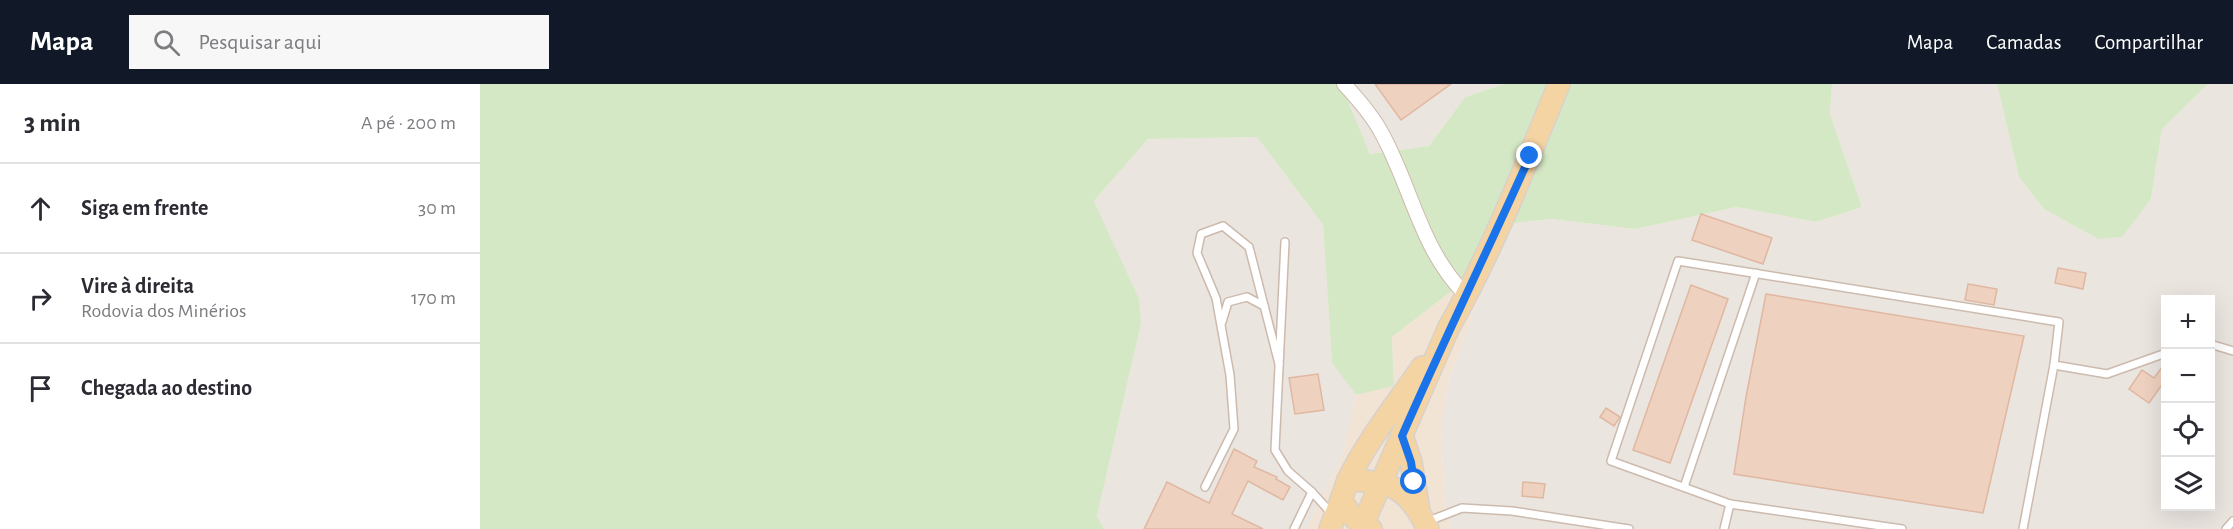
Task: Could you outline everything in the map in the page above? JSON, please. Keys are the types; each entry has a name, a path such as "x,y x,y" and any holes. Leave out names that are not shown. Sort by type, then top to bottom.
{"main road":[{"path":"1338,506 1357,460 1386,415 1411,384 1467,296 1559,84"},
{"path":"1338,506 1365,528 1449,327"},
{"path":"1402,436 1411,462 1424,521"},
{"path":"1338,506 1382,483"},
{"path":"1382,483 1405,494 1424,521"}],"street":[{"path":"1344,84 1381,131 1443,270 1467,296"}],"lane":[{"path":"1205,487 1234,429 1230,375 1216,298 1197,253 1201,234 1223,226 1249,247 1279,364"},
{"path":"1285,242 1275,450 1288,471 1312,492 1338,506"},
{"path":"1902,529 1730,504 1611,461 1678,261 2059,322 2054,365 2023,529"},
{"path":"1684,487 1756,273"},
{"path":"1221,325 1228,302 1247,297 1264,306"},
{"path":"2215,345 2233,351"},
{"path":"2054,365 2107,374 2161,355"},
{"path":"1294,529 1312,492"},
{"path":"1724,529 1730,504"},
{"path":"1424,521 1462,507 1512,511 1629,529"},
{"path":"2226,529 2233,522"}],"shaded area":[{"path":"1341,84 1504,84 1465,97 1429,146 1370,154"},
{"path":"1832,84 1997,84 2019,177 2044,209 2098,239 2151,199 2162,129 2208,84 2233,84 2233,529 1451,529 1445,509 1441,427 1449,379 1506,224 1551,219 1635,229 1737,207 1816,222 1862,207 1830,114"},
{"path":"1257,137 1323,225 1332,363 1356,395 1343,454 1307,529 1104,529 1097,516 1141,324 1094,201 1148,139"},
{"path":"1506,224 1449,379 1441,427 1445,509 1451,529 1307,529 1343,454 1356,395 1394,385 1392,337 1458,286"}],"green space":[{"path":"480,84 1341,84 1370,154 1429,146 1465,97 1504,84 1832,84 1830,114 1862,207 1816,222 1737,207 1635,229 1551,219 1506,224 1458,286 1392,337 1394,386 1356,395 1332,363 1323,225 1257,137 1148,139 1094,201 1139,299 1141,324 1097,516 1104,529 480,529"},
{"path":"1997,84 2208,84 2162,129 2151,199 2122,237 2098,239 2044,209 2019,177"}],"building":[{"path":"1375,84 1451,84 1401,120"},
{"path":"1701,214 1772,238 1763,264 1692,240"},
{"path":"2058,268 2086,273 2083,289 2055,283"},
{"path":"1968,284 1997,289 1994,305 1965,300"},
{"path":"1691,285 1728,299 1670,463 1633,450"},
{"path":"1766,294 2024,336 1983,513 1734,474"},
{"path":"2161,369 2161,386 2149,403 2129,389 2142,370 2154,378"},
{"path":"1318,374 1324,410 1295,414 1289,378"},
{"path":"1606,408 1620,417 1614,426 1600,417"},
{"path":"1234,449 1257,461 1254,467 1277,477 1276,479 1290,487 1283,500 1248,481 1232,514 1263,529 1144,529 1167,482 1209,503"},
{"path":"1523,482 1545,484 1543,498 1522,496"}],"route":[{"path":"1414,482 1411,462 1402,436 1449,327 1467,296 1530,156"}]}
